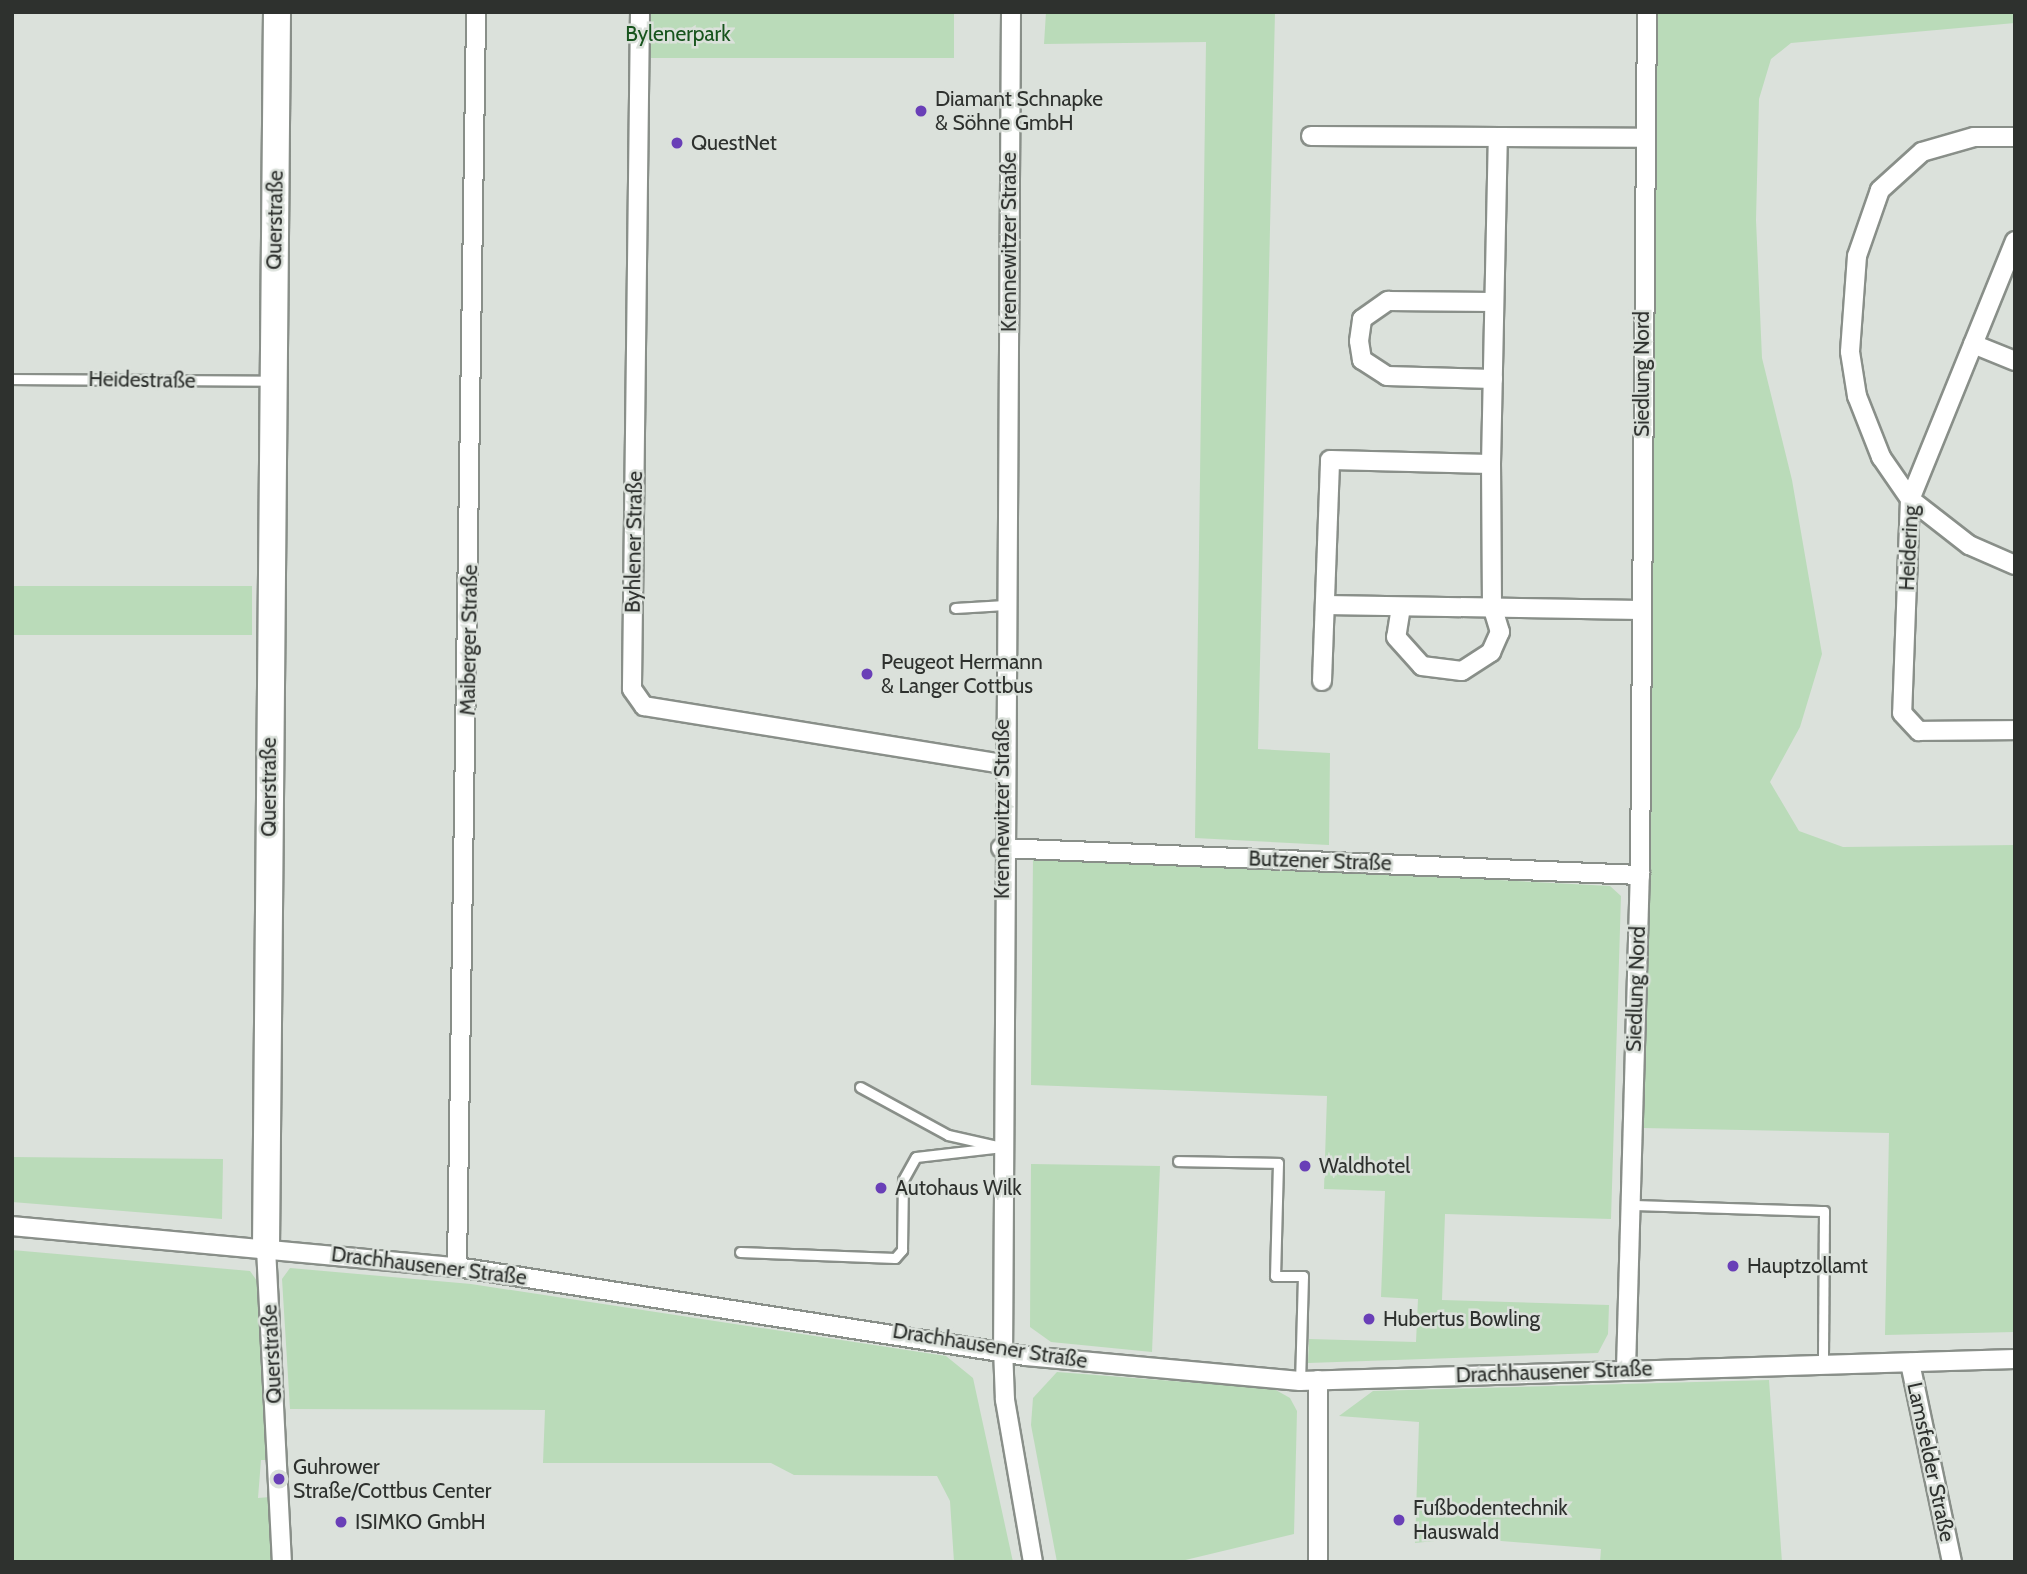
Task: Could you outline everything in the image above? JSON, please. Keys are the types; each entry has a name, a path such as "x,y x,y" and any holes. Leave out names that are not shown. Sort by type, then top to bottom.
{"street":[{"name":"Querstraße","path":"277,12 266,1248 282,1562"},
{"name":"Maiberger Straße","path":"457,1267 476,12"},
{"name":"Byhlener Straße","path":"640,12 632,689 644,706 1002,764"},
{"name":"Krennewitzer Straße","path":"1012,12 1001,848 1003,1348 1005,1400 1033,1562"},
{"name":"Siedlung Nord","path":"1626,1369 1640,875 1643,138 1647,12"},
{"path":"1311,136 1643,138"},
{"path":"1401,607 1396,637 1408,654 1422,666 1462,671 1495,642 1500,632 1492,606 1491,464 1498,137"},
{"path":"2015,137 1975,137 1922,152 1880,190 1867,213 1850,352 1857,396 1881,457 1910,499 1969,545 2015,565"},
{"name":"Heidering","path":"2015,241 1910,499 1902,713 1919,731 2015,730"},
{"path":"1493,379 1387,376 1362,360 1359,341 1362,319 1388,300 1494,302"},
{"path":"1973,344 2015,361"},
{"path":"1322,681 1330,460 1491,464"},
{"path":"1325,605 1641,610"},
{"name":"Butzener Straße","path":"1001,848 1640,875"},
{"name":"Drachhausener Straße","path":"12,1226 457,1267 1003,1348 1026,1356 1309,1380 2015,1359"},
{"name":"Lamsfelder Straße","path":"1910,1363 1952,1562"},
{"path":"1309,1380 1318,1562"}],"lane":[{"name":"Heidestraße","path":"12,379 273,381"},
{"path":"955,608 1005,605"},
{"path":"860,1087 948,1135 1002,1147"},
{"path":"740,1252 895,1258 902,1250 903,1180 916,1157 1002,1147"},
{"path":"1178,1161 1278,1163 1275,1276 1303,1276 1309,1380"},
{"path":"1631,1205 1824,1211 1824,1365"}],"green space":[{"name":"Bylenerpark","path":"650,12 954,12 954,58 650,58"},
{"path":"1046,12 1275,12 1258,749 1330,753 1329,845 1195,838 1206,42 1044,44"},
{"path":"1657,12 2015,12 2015,23 1791,43 1771,59 1759,99 1756,220 1762,358 1792,480 1822,654 1800,727 1770,782 1799,831 1843,847 2015,845 2015,1332 1885,1335 1889,1133 1643,1128"},
{"path":"12,586 252,586 252,635 12,635"},
{"path":"1033,855 1610,886 1621,896 1611,1219 1445,1214 1442,1300 1609,1305 1608,1334 1598,1353 1308,1363 1309,1339 1416,1342 1418,1299 1381,1297 1385,1191 1324,1189 1327,1096 1031,1085"},
{"path":"12,1157 223,1159 222,1219 12,1202"},
{"path":"1031,1164 1160,1166 1152,1352 1051,1342 1030,1327"},
{"path":"12,1250 250,1271 257,1281 267,1460 261,1460 258,1498 270,1497 272,1562 12,1562"},
{"path":"290,1268 471,1284 946,1356 973,1378 1013,1562 954,1562 950,1501 937,1476 794,1475 771,1463 543,1463 545,1410 290,1409 282,1279"},
{"path":"1057,1372 1274,1389 1290,1398 1297,1411 1294,1534 1177,1562 1057,1562 1031,1425 1033,1398"},
{"path":"1769,1380 1782,1562 1600,1562 1601,1549 1464,1538 1415,1543 1419,1422 1339,1416 1373,1391"}],"place":[{"name":"Diamant Schnapke & Söhne GmbH","path":"921,111"},
{"name":"QuestNet","path":"677,143"},
{"name":"Peugeot Hermann & Langer Cottbus","path":"867,674"},
{"name":"Waldhotel","path":"1305,1166"},
{"name":"Autohaus Wilk","path":"881,1188"},
{"name":"Hauptzollamt","path":"1733,1266"},
{"name":"Hubertus Bowling","path":"1369,1319"},
{"name":"Guhrower Straße/Cottbus Center","path":"279,1479"},
{"name":"Fußbodentechnik Hauswald","path":"1399,1520"},
{"name":"ISIMKO GmbH","path":"341,1522"}]}
